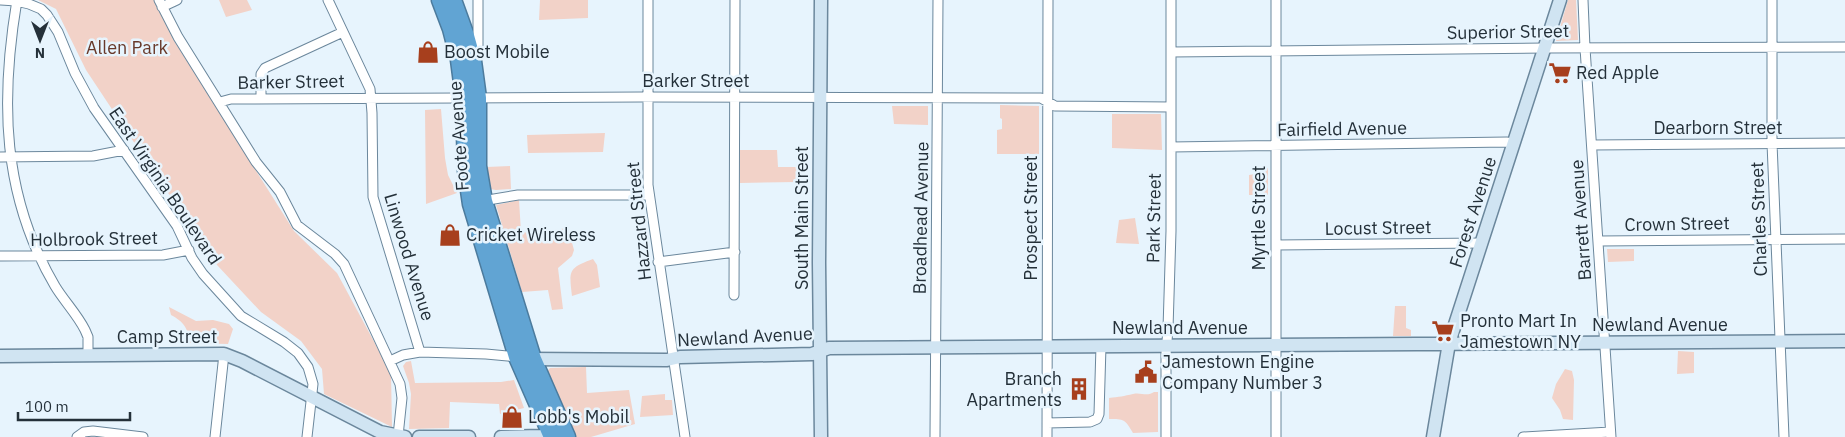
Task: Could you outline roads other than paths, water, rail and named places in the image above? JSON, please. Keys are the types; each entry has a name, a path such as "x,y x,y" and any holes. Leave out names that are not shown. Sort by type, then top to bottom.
{"highway":[{"name":"Foote Avenue","path":"440,0 451,29 471,98"},
{"name":"Foote Avenue","path":"453,0 473,61 466,170 525,358 558,433"}],"street":[{"path":"1,0 16,0 41,9"},
{"path":"16,0 6,56 3,87 4,157 28,233 54,285 85,330 88,337 88,354"},
{"path":"38,0 41,9"},
{"path":"177,0 161,3 178,37 256,162 283,197 298,225 330,250 344,264 400,384 402,393 400,437"},
{"name":"Linwood Avenue","path":"328,0 367,82 371,98 373,197 420,352"},
{"path":"473,61 478,45 478,0"},
{"name":"Hazzard Street","path":"648,0 648,195 685,437"},
{"path":"734,295 735,0"},
{"name":"South Main Street","path":"821,0 821,437"},
{"name":"Broadhead Avenue","path":"935,437 938,0"},
{"name":"Prospect Street","path":"1047,437 1048,0"},
{"name":"Park Street","path":"1166,437 1171,147 1171,0"},
{"name":"Myrtle Street","path":"1276,0 1276,437"},
{"name":"Forest Avenue","path":"1433,437 1449,343 1560,0"},
{"name":"Barrett Avenue","path":"1583,0 1611,435"},
{"name":"Charles Street","path":"1772,0 1772,144 1784,437"},
{"name":"East Virginia Boulevard","path":"41,9 56,27 75,73 94,108 177,226 203,274 241,316 284,342 298,353 308,367 313,379 307,437"},
{"path":"261,99 261,74 265,68 343,32"},
{"name":"Superior Street","path":"1171,52 1845,47"},
{"name":"Barker Street","path":"220,102 227,99 371,98 1041,98 1055,106 1170,107"},
{"name":"Fairfield Avenue","path":"1171,147 1507,142 1513,144"},
{"name":"Dearborn Street","path":"1592,145 1845,143"},
{"path":"4,157 94,156 124,150"},
{"path":"477,203 518,195 648,195"},
{"name":"Crown Street","path":"1599,241 1845,239"},
{"name":"Locust Street","path":"1276,245 1482,243"},
{"name":"Holbrook Street","path":"0,256 163,255 189,250"},
{"path":"658,262 735,252"},
{"name":"Newland Avenue","path":"525,358 673,359 680,357 812,354 829,348 1845,342"},
{"path":"1047,423 1090,422 1097,419 1100,410 1101,346"},
{"path":"390,361 403,354 420,352 486,354 525,358"},
{"path":"215,437 224,354"},
{"name":"Camp Street","path":"0,356 224,354 242,360 380,432 400,437"},
{"path":"77,437 84,432 92,431 143,437"},
{"path":"501,437 533,437 558,433"},
{"path":"1523,437 1611,435"},
{"path":"419,437 469,437"}],"place":[{"name":"Boost Mobile","path":"428,52"},
{"name":"Red Apple","path":"1560,73"},
{"name":"Cricket Wireless","path":"450,235"},
{"name":"Pronto Mart In Jamestown NY","path":"1443,331"},
{"name":"Jamestown Engine Company Number 3","path":"1146,372"},
{"name":"Branch Apartments","path":"1079,389"},
{"name":"Lobb's Mobil","path":"512,417"}],"park label":[{"name":"Allen Park","path":"127,48"}]}
